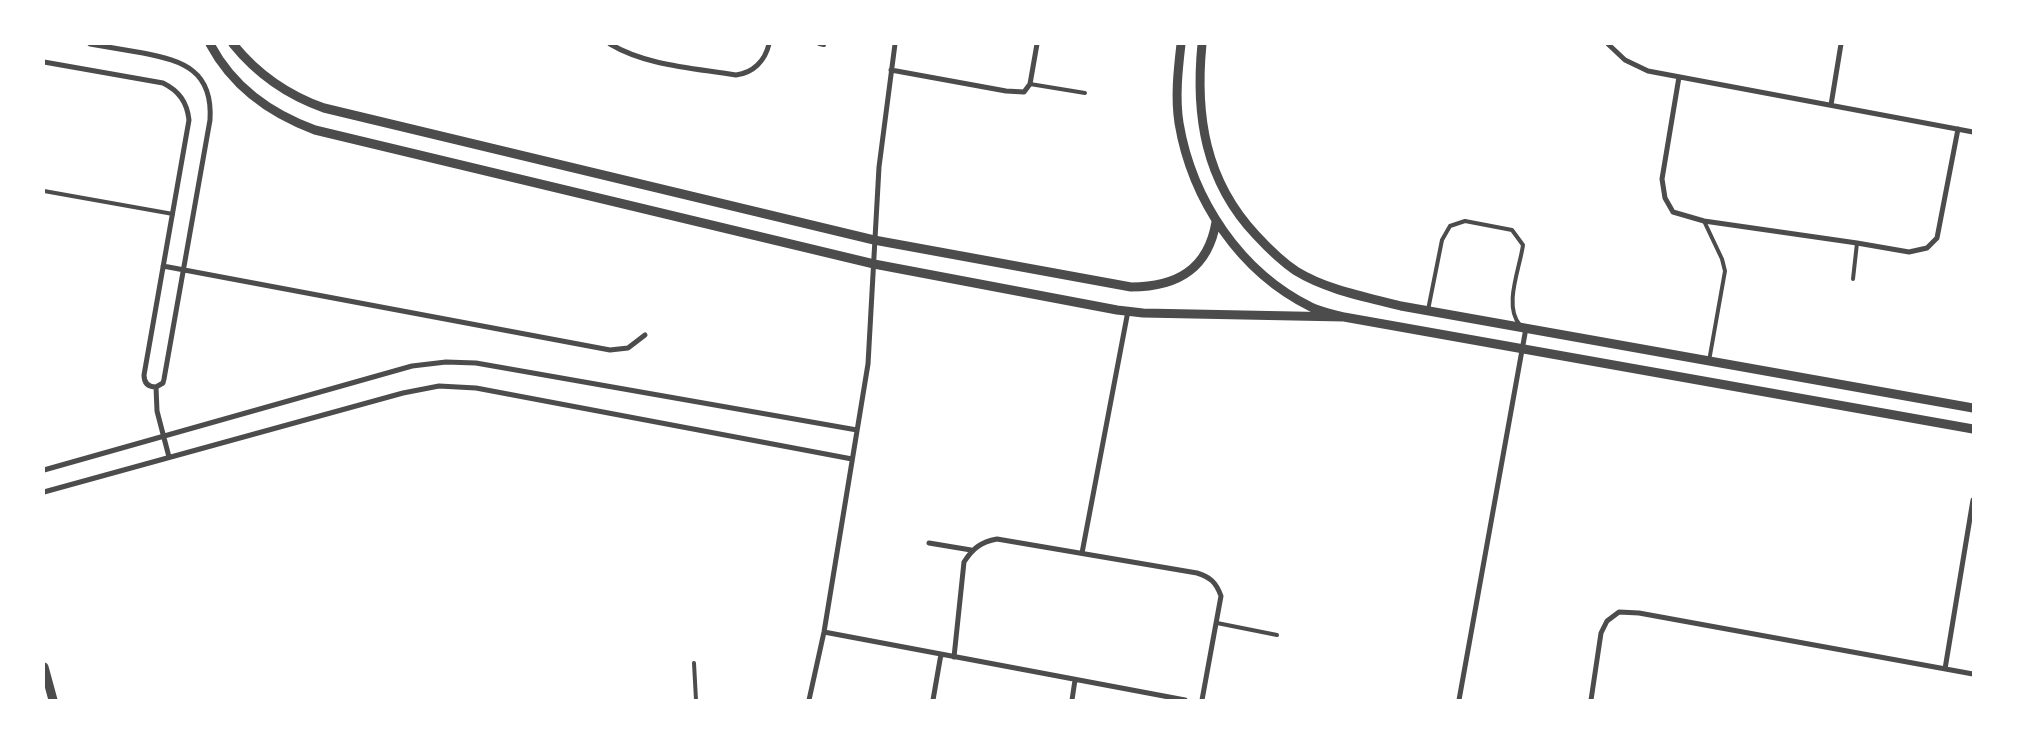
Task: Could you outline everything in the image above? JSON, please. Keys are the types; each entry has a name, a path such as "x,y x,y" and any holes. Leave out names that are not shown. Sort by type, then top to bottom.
{"street":[{"path":"44,62 163,83 170,86 182,97 186,104 189,120 144,375 145,382 148,385 156,387 164,379 210,120 209,99 206,88 193,71 174,60 90,44"},
{"path":"210,44 232,77 250,94 270,109 291,121 314,130 874,264 1128,311 1344,317"},
{"path":"233,44 252,66 274,84 307,102 324,108 874,240 1131,287 1148,287 1174,281 1196,266 1210,246 1216,222"},
{"path":"610,44 646,60 736,75 747,74 760,63 769,44"},
{"path":"809,700 824,632 868,364 879,167 890,70 895,44"},
{"path":"890,70 1015,93 1024,92 1030,84 1038,44"},
{"path":"1181,44 1177,80 1179,122 1188,164 1209,211 1229,240 1260,271 1286,292 1312,308 1344,317 1973,429"},
{"path":"1202,44 1199,78 1201,116 1209,156 1223,191 1242,220 1266,246 1296,271 1328,286 1360,296 1428,311 1973,408"},
{"path":"1608,44 1625,60 1648,71 1973,132"},
{"path":"1831,105 1841,44"},
{"path":"1679,77 1662,179 1666,198 1673,212 1704,221 1908,252 1928,248 1937,238 1958,129"},
{"path":"164,266 610,350 628,348 644,335"},
{"path":"1082,553 1128,311"},
{"path":"1459,700 1526,328"},
{"path":"44,470 412,366 446,362 476,363 857,430"},
{"path":"44,492 412,391 439,386 458,386 486,390 852,459"},
{"path":"156,387 157,411 169,457"},
{"path":"1945,669 1973,500"},
{"path":"954,657 962,569 972,550 983,542 998,539 1082,553 1197,573 1208,577 1217,585 1221,596 1202,700"},
{"path":"928,543 972,550"},
{"path":"1591,700 1601,633 1607,621 1620,612 1639,613 1973,674"},
{"path":"824,632 1185,700"},
{"path":"933,700 941,654"},
{"path":"44,667 53,700"},
{"path":"1072,700 1075,680"}],"lane":[{"path":"819,44 824,45"},
{"path":"1030,84 1085,93"},
{"path":"44,191 173,214"},
{"path":"1428,311 1442,240 1450,226 1465,221 1512,230 1523,245 1511,304 1516,320 1526,328"},
{"path":"1704,221 1725,271 1709,361"},
{"path":"1853,279 1857,243"},
{"path":"1217,623 1277,635"},
{"path":"694,663 696,700"}]}
